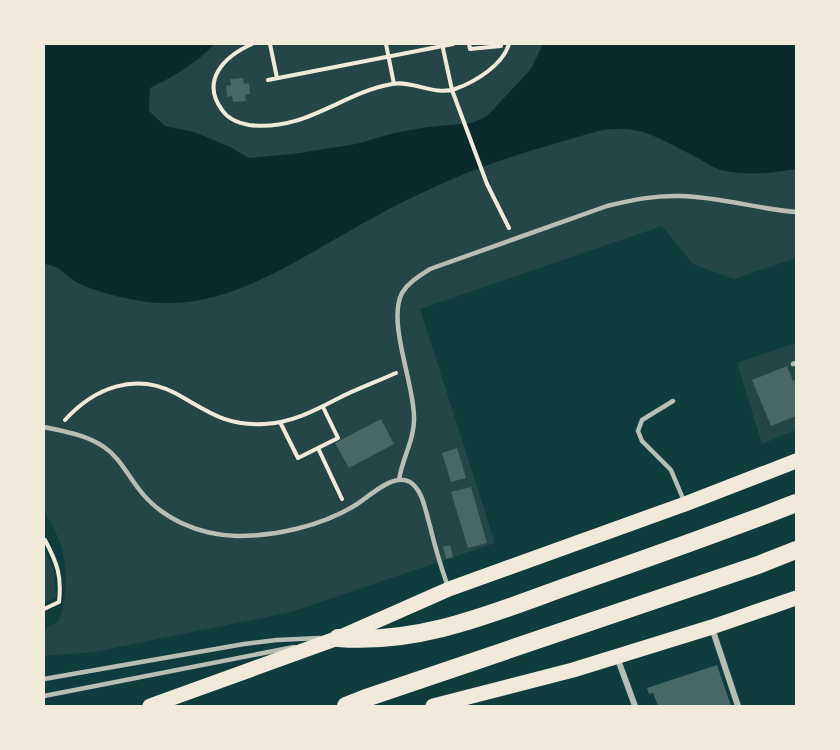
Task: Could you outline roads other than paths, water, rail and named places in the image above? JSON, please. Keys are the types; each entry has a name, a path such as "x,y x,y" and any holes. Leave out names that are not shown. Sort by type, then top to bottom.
{"highway":[{"path":"338,638 363,640 392,638 422,633 476,618 796,503"},
{"path":"346,706 796,550"}],"main road":[{"path":"150,706 338,638 449,589 685,504 796,461"},
{"path":"433,706 617,657 796,598"}],"street":[{"path":"712,627 738,706"},
{"path":"617,657 635,706"}],"lane":[{"path":"399,480 415,420 414,400 398,327 397,310 402,294 412,280 430,269 607,206 658,196 706,198 796,212"},
{"path":"674,401 642,420 638,431 642,441 674,475 685,504"},
{"path":"44,427 83,437 105,447 120,462 147,499 171,518 201,530 236,536 274,533 310,524 347,510 384,484 403,479 411,482 421,495 449,589"},
{"path":"44,679 277,639 338,638"},
{"path":"44,696 338,638"}]}
